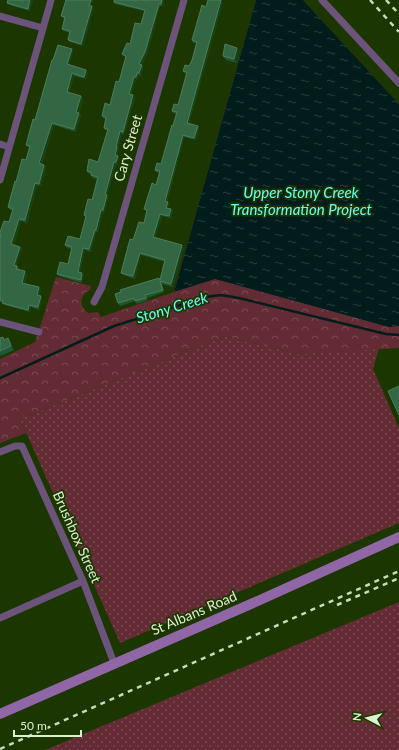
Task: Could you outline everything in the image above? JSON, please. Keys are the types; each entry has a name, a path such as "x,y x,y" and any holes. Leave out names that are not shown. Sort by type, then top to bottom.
{"main road":[{"name":"St Albans Road","path":"0,714 260,600 399,537"}],"street":[{"path":"0,180 51,0"},
{"name":"Cary Street","path":"94,302 102,287 184,0"},
{"path":"322,0 399,83"},
{"path":"0,16 43,28"},
{"path":"0,144 9,146"},
{"path":"0,322 39,332"},
{"name":"Brushbox Street","path":"0,452 15,446 22,446 83,581 114,663"},
{"path":"0,618 83,581"}],"green space":[{"name":"Upper Stony Creek Transformation Project","path":"256,0 303,0 399,104 399,348 298,354 225,336 20,419 26,433 0,443 0,359 35,342 56,277 91,286 90,290 82,298 82,304 88,313 98,312 101,317 174,292"},
{"path":"225,336 298,354 379,348 373,369 399,428 399,523 120,643 20,419"},
{"path":"399,602 399,750 45,750"}],"water":[{"name":"Upper Stony Creek Transformation Project","path":"256,0 303,0 399,104 399,326 389,327 215,279 174,292"}],"building":[{"path":"8,0 30,0 28,9 7,3"},
{"path":"66,0 91,0 89,6 92,6 81,44 68,40 70,31 62,29 65,17 61,16"},
{"path":"114,0 162,0 161,4 159,4 145,52 139,64 142,65 139,73 137,73 136,77 134,77 129,94 133,95 123,132 120,131 115,155 118,156 116,162 114,162 105,195 107,195 103,210 101,210 89,249 83,248 78,272 82,273 81,280 57,274 60,262 68,264 72,247 65,245 68,236 80,239 86,216 84,215 88,199 92,200 98,177 91,175 91,172 87,171 89,159 98,162 108,129 104,128 106,117 102,116 105,103 110,105 116,81 119,82 126,56 122,54 127,43 130,44 135,23 141,24 145,10 114,2"},
{"path":"208,0 221,0 187,123 198,126 194,138 183,135 165,201 168,202 166,208 171,209 169,216 160,214 153,237 182,245 171,284 160,281 163,290 145,295 146,298 135,301 134,298 118,303 115,294 121,292 120,290 159,278 160,280 165,260 140,253 133,276 121,273 130,239 133,240 139,222 144,223 147,210 144,209 152,183 156,185 160,171 155,170 157,163 161,164 177,112 172,111 174,104 178,105 187,72 183,71 185,65 189,66 192,60 197,42 192,40 202,5 206,7"},
{"path":"225,44 237,48 234,59 223,56"},
{"path":"58,45 72,49 67,64 86,70 84,77 72,73 67,92 81,96 76,112 79,113 74,129 52,123 39,163 44,165 39,184 35,183 25,220 19,219 11,244 20,247 14,265 17,266 16,269 25,271 22,283 39,287 37,295 41,296 38,307 29,305 28,310 2,303 3,301 0,300 0,232 4,221 9,222 13,209 8,207 15,181 16,182 22,159 26,160 30,146 26,145 33,119 35,120 52,60"},
{"path":"3,337 4,340 8,338 11,346 0,351 0,338"},
{"path":"399,386 399,415 388,391"}],"waterway":[{"name":"Stony Creek","path":"0,378 114,326 206,297 221,295 239,298 386,334 399,335"}],"railway":[{"path":"370,0 399,32"},
{"path":"386,0 399,14"},
{"path":"0,749 399,571"},
{"path":"337,605 399,578"}]}
